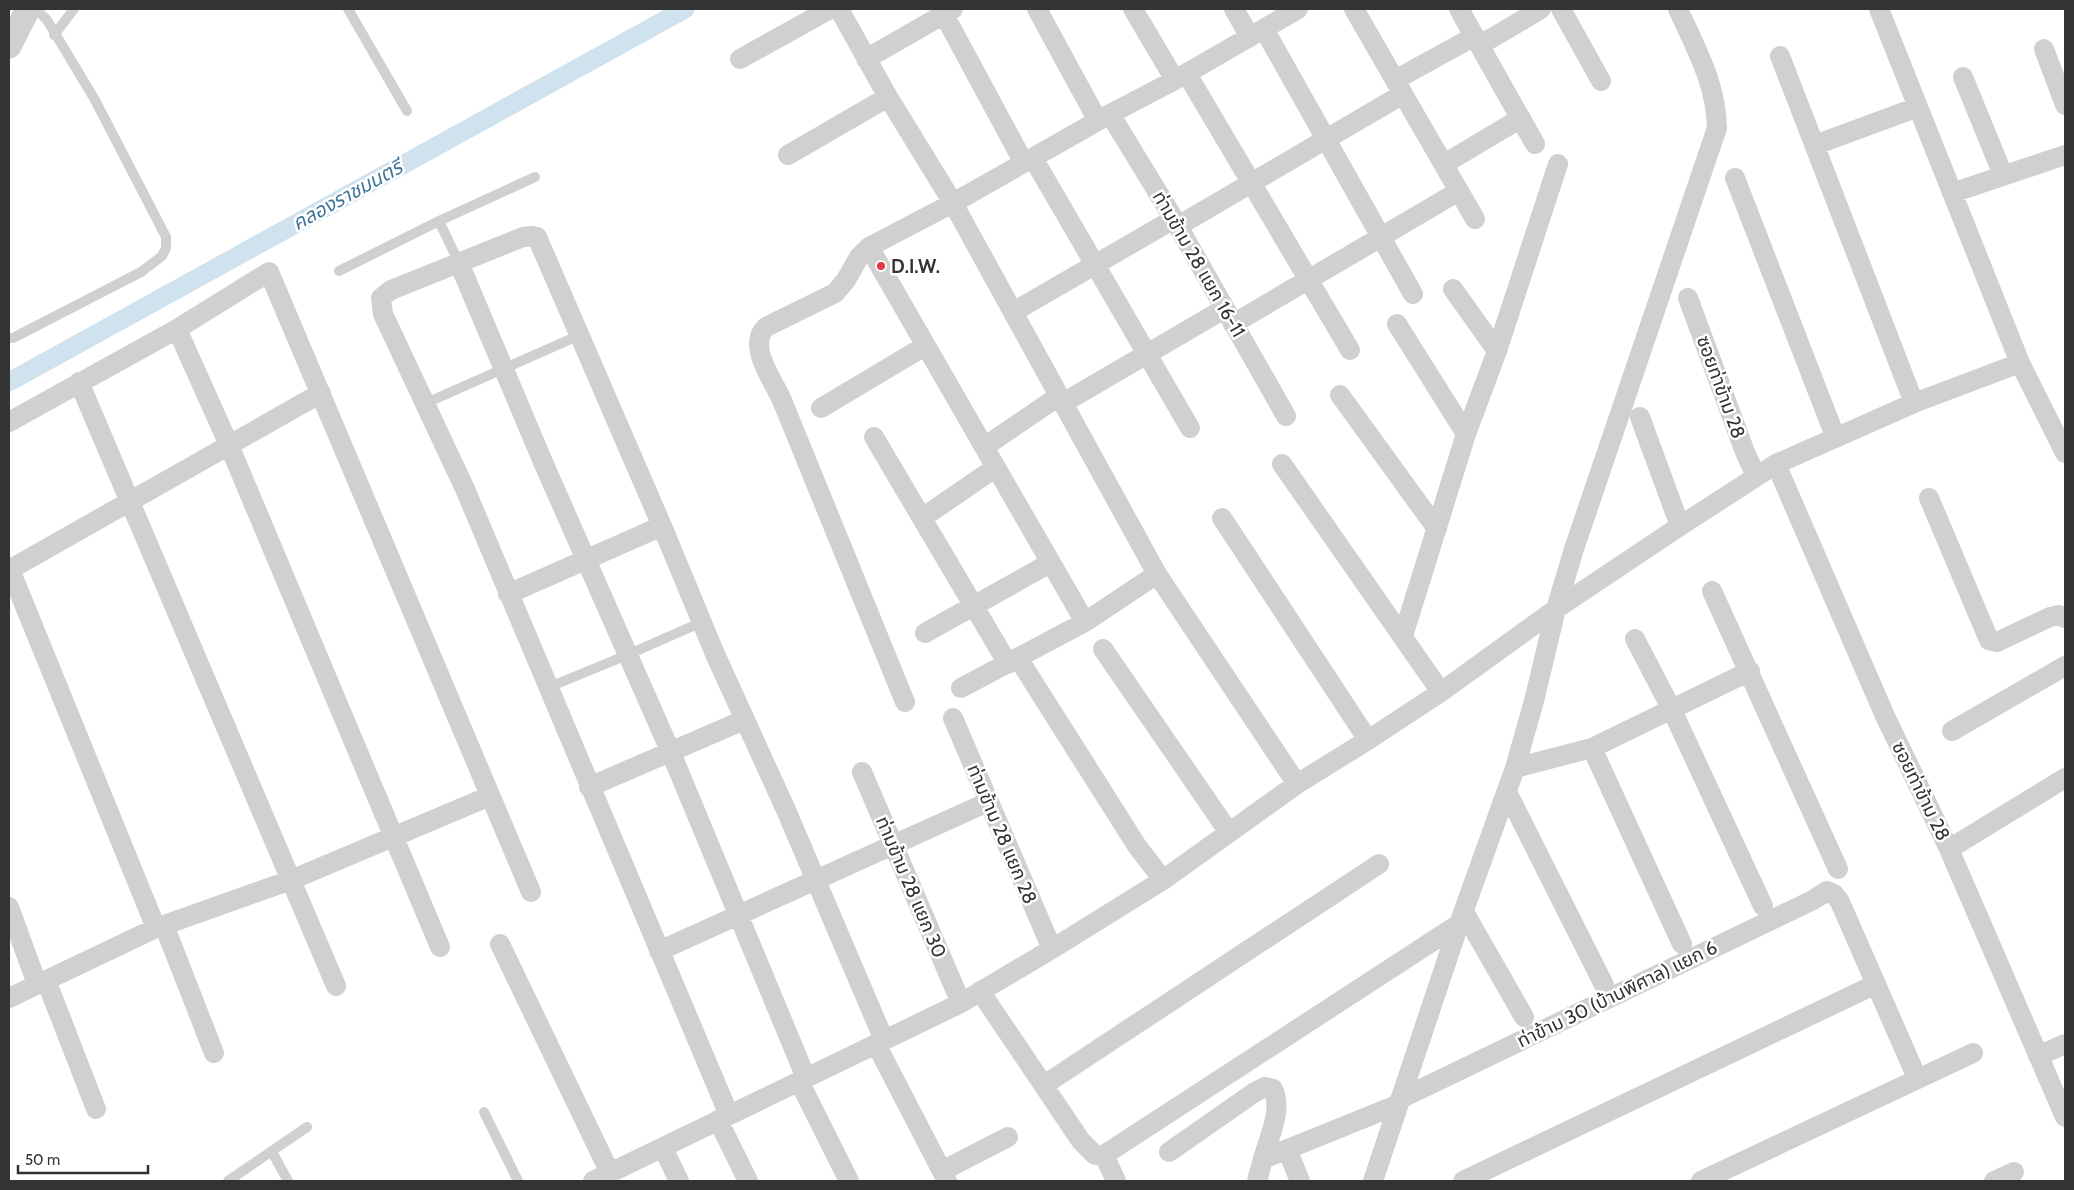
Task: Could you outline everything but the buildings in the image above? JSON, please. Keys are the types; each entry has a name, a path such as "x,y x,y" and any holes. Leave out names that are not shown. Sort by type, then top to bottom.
{"street":[{"path":"9,46 28,9"},
{"path":"740,59 830,9"},
{"path":"839,9 888,97 953,203 1157,574 1297,784"},
{"name":"ท่ามข้าม 28 แยก 16-11","path":"1037,9 1104,117 1176,222 1286,416"},
{"path":"1133,9 1252,184 1350,350"},
{"path":"1234,9 1257,32 1326,139 1413,294"},
{"path":"905,702 781,398 760,354 758,343 760,333 766,327 835,294 859,258 869,247 953,203 1104,117 1181,77 1298,9"},
{"path":"1354,9 1475,219"},
{"path":"1459,9 1535,144"},
{"path":"1013,312 1095,264 1252,184 1326,139 1399,87 1477,41 1541,9"},
{"path":"1561,9 1601,82"},
{"path":"1373,1181 1515,768 1534,701 1556,609 1574,549 1717,128 1716,106 1709,78 1678,9"},
{"path":"1879,9 2020,363 2065,453"},
{"path":"866,59 946,10 1028,160 1095,264 1190,428"},
{"path":"2044,49 2065,105"},
{"path":"1780,56 1914,403"},
{"path":"1963,78 2003,175"},
{"path":"788,155 888,97"},
{"path":"1815,145 1918,107"},
{"path":"1444,164 1521,118"},
{"path":"1952,192 2065,155"},
{"path":"1403,636 1466,434 1497,350 1558,164"},
{"path":"1735,178 1835,436"},
{"path":"984,447 1061,400 1147,353 1308,279 1459,191"},
{"path":"748,1181 659,951 465,489 383,314 381,298 391,290 523,237 532,236 538,238 744,720 786,810 880,1042 944,1176 1008,1138"},
{"path":"869,247 924,346 1085,622"},
{"path":"459,263 671,753 739,917 802,1079 849,1181"},
{"path":"9,422 176,329 269,272 322,393 531,892"},
{"path":"1453,290 1497,350"},
{"name":"ซอยท่าข้าม 28","path":"1688,298 1745,452 1756,476"},
{"path":"1397,324 1466,434"},
{"path":"176,329 229,445 440,947"},
{"path":"821,408 924,346"},
{"path":"500,944 602,1177 961,1003 980,992 1163,880 1297,784 1440,692 1556,609 1776,464 1835,436 1914,403 2020,363"},
{"path":"79,382 336,986"},
{"path":"214,1054 9,569 322,393"},
{"path":"1340,395 1437,529"},
{"path":"1640,417 1680,526"},
{"path":"874,437 974,606 1137,846 1163,880"},
{"path":"1282,464 1440,692"},
{"name":"ซอยท่าข้าม 28","path":"1776,464 1885,716 1949,849 2065,1117"},
{"path":"922,518 996,468"},
{"path":"1929,498 1989,640 1997,642 2050,617 2058,615 2065,618"},
{"path":"1222,518 1368,740"},
{"path":"508,594 662,526"},
{"path":"925,633 1050,562"},
{"path":"961,688 1085,622 1157,574"},
{"path":"1712,591 1750,670 1838,869"},
{"path":"1636,639 1672,710 1763,906"},
{"path":"1103,649 1228,832"},
{"path":"1952,731 2065,666"},
{"path":"1515,768 1592,748 1750,670"},
{"name":"ท่ามข้าม 28 แยก 28","path":"953,718 1052,948"},
{"path":"589,787 744,720"},
{"path":"1592,748 1682,944"},
{"name":"ท่ามข้าม 28 แยก 30","path":"862,772 961,1003"},
{"path":"1949,849 2065,778"},
{"path":"1507,792 1604,985"},
{"path":"9,998 160,927 290,880 490,796"},
{"path":"659,951 739,917 988,802"},
{"path":"1044,1085 1380,864"},
{"name":"ท่าข้าม 30 (บ้านพิศาล) แยก 6","path":"1263,1159 1399,1101 1813,900 1827,891 1834,894 1840,902 1876,984"},
{"path":"9,907 96,1109"},
{"path":"1462,918 1524,1017"},
{"path":"980,992 1089,1151 1095,1155 1104,1155 1462,918"},
{"path":"1463,1181 1876,984 1917,1078"},
{"path":"2038,1056 2065,1044"},
{"path":"1701,1181 1973,1053"},
{"path":"1169,1152 1255,1092 1265,1087 1273,1089 1278,1099 1277,1110 1257,1181"},
{"path":"663,1148 679,1181"},
{"path":"1287,1149 1300,1181"},
{"path":"1104,1155 1116,1181"},
{"path":"1994,1181 2014,1172"}],"lane":[{"path":"9,338 14,338 141,272 162,256 166,248 166,237 95,100 46,20 36,9"},
{"path":"54,35 74,9"},
{"path":"348,9 407,111"},
{"path":"339,271 439,221 535,177"},
{"path":"439,221 459,263"},
{"path":"426,404 580,335"},
{"path":"547,688 702,622"},
{"path":"484,1112 518,1181"},
{"path":"228,1181 306,1127"},
{"path":"272,1152 288,1181"}],"waterway":[{"name":"คลองราชมนตรี","path":"9,382 685,9"}],"place":[{"name":"D.I.W.","path":"881,266"}]}
